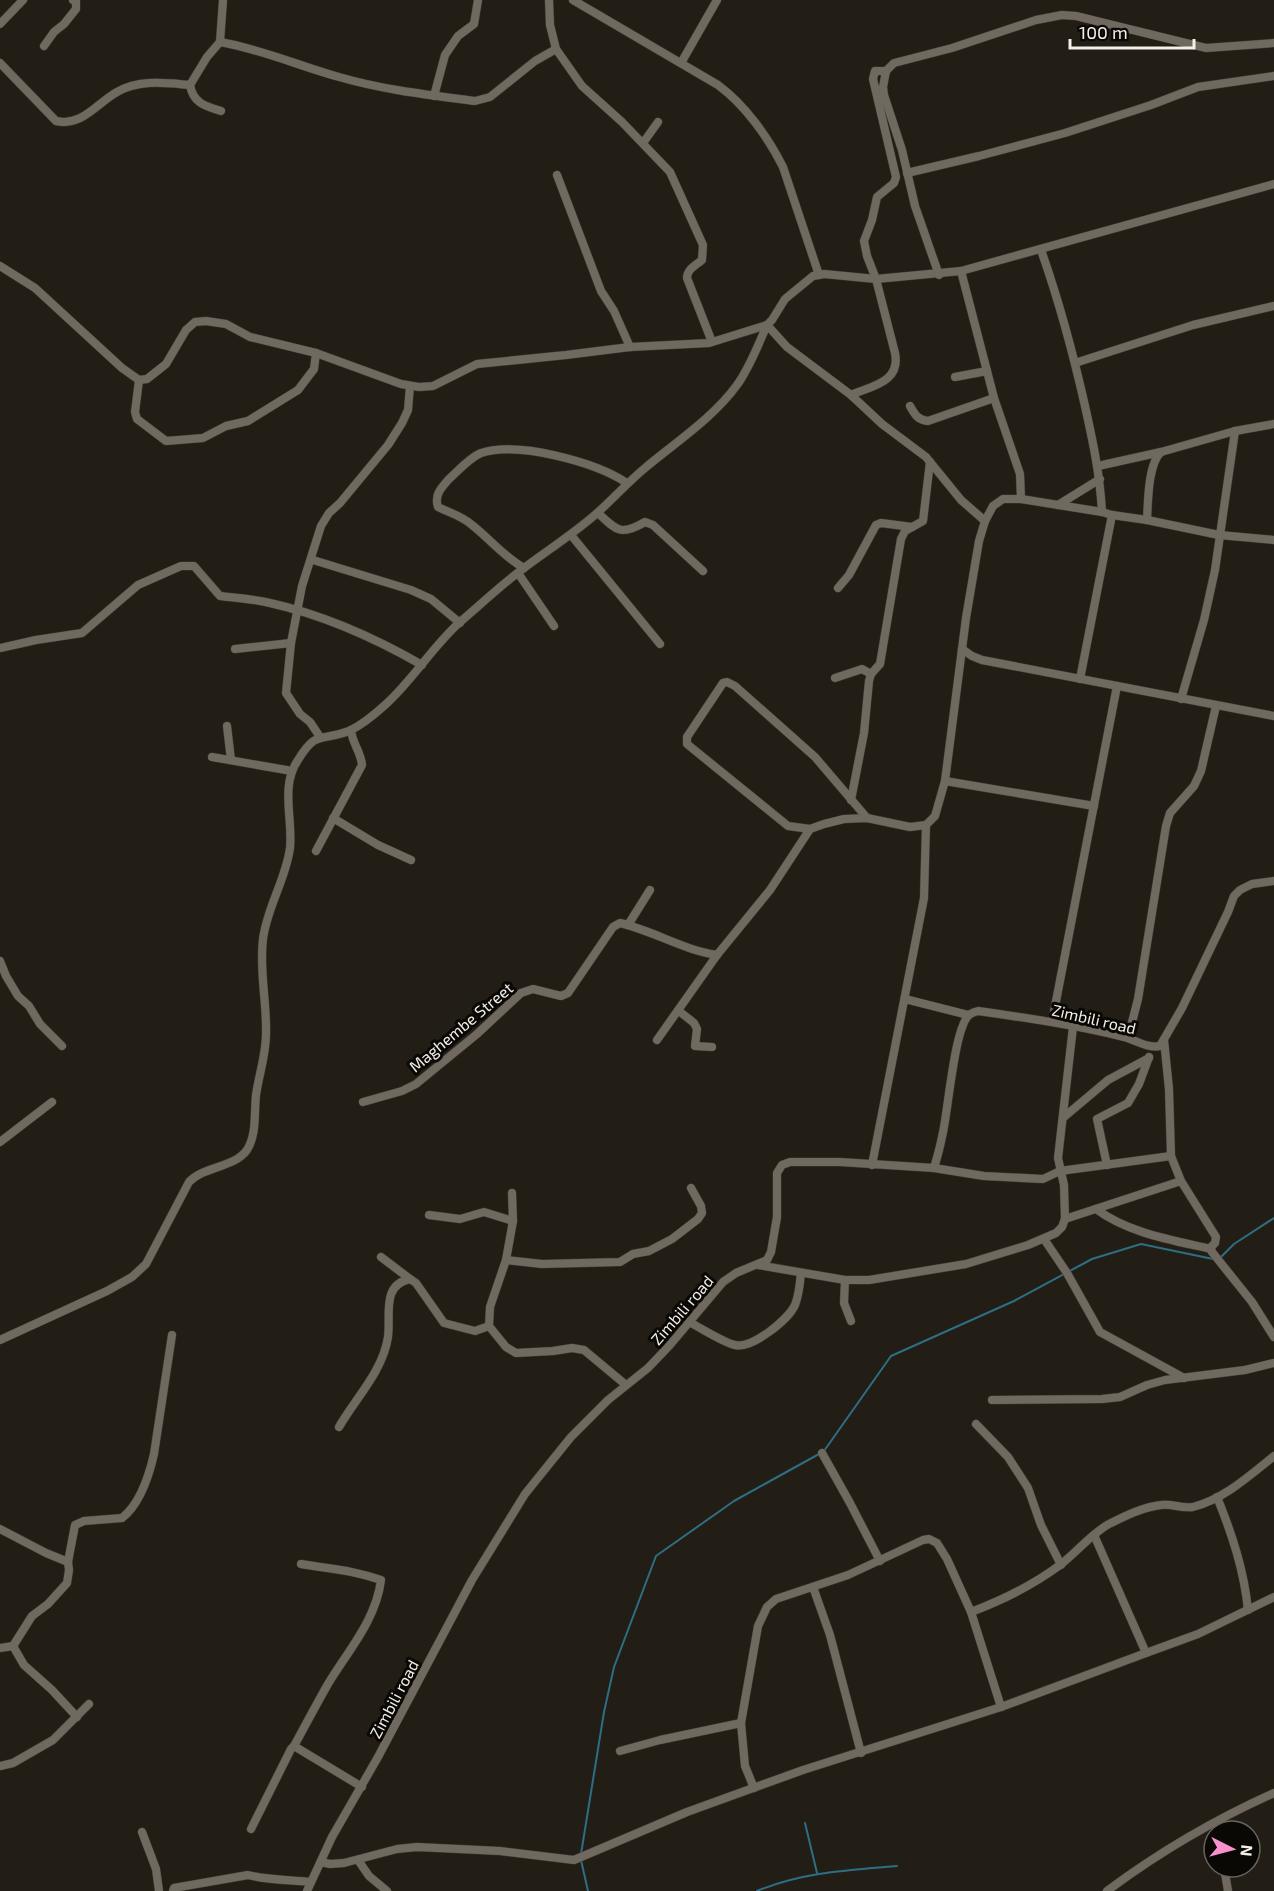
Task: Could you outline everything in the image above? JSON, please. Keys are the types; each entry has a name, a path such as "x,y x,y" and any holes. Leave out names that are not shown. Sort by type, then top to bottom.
{"street":[{"path":"0,24 23,0"},
{"path":"44,46 76,9 76,1 73,0"},
{"path":"220,111 200,104 194,98 190,85 207,57 220,42 223,0"},
{"path":"434,96 445,55 458,36 474,24 478,0"},
{"path":"549,0 550,25 556,49 582,86 643,142 670,172 704,245 702,260 687,274 687,278 712,342"},
{"path":"573,0 718,85 736,99 776,153 801,217 819,274"},
{"path":"681,63 717,0"},
{"path":"939,274 915,206 902,150 884,91 886,71 894,63 952,48 1036,20 1062,15 1088,18 1206,48 1274,43"},
{"path":"220,42 262,51 285,61 375,87 475,100 485,99 497,92 535,61 556,49"},
{"path":"0,63 56,121 65,123 77,120 117,92 127,88 152,82 190,85"},
{"path":"851,395 890,378 895,371 896,359 864,241 878,197 894,183 896,177 873,79 874,71 886,71"},
{"path":"907,173 1065,133 1198,87 1274,76"},
{"path":"643,142 658,122"},
{"path":"557,175 601,291 619,320 630,347"},
{"path":"0,266 35,288 122,369 139,380 147,380 166,364 186,330 195,322 206,321 226,324 250,337 316,353 410,386 433,386 477,364 630,347 712,342 766,325 772,320 785,299 804,282 819,274 876,279 961,271 1274,184"},
{"path":"1041,250 1076,363 1098,466 1102,512"},
{"path":"961,271 994,398 1020,474 1021,499"},
{"path":"1076,363 1193,325 1274,306"},
{"path":"766,325 787,347 851,395 882,424 911,444 930,462 961,500 985,521"},
{"path":"0,1340 107,1291 132,1277 146,1264 189,1182 199,1174 234,1160 247,1149 253,1131 256,1093 262,1073 266,1034 262,951 264,935 287,864 290,846 288,789 292,771 310,743 320,737 351,730 367,721 404,687 433,650 460,623 521,571 598,513 627,483 701,422 736,386 749,365 766,325"},
{"path":"139,380 136,419 166,441 203,438 226,426 248,421 298,390 314,369 316,353"},
{"path":"955,377 987,371"},
{"path":"320,737 286,693 296,609 321,526 329,513 388,445 402,423 408,410 410,386"},
{"path":"910,406 915,415 928,421 994,398"},
{"path":"1098,466 1161,452 1235,431 1274,424"},
{"path":"1181,699 1204,620 1215,570 1235,431"},
{"path":"554,626 521,571 466,520 438,507 437,494 460,469 480,454 526,449 593,466 627,483"},
{"path":"1147,520 1150,481 1157,456 1161,452"},
{"path":"851,800 864,733 871,674 880,664 903,534 921,523 924,518 930,462"},
{"path":"1058,505 1100,479"},
{"path":"872,1164 924,898 927,825 935,816 945,781 979,541 985,521 993,507 1003,499 1021,499 1147,520 1219,535 1274,540"},
{"path":"598,513 615,528 623,531 629,532 645,522 653,525 703,571"},
{"path":"1080,679 1112,515"},
{"path":"838,588 849,575 876,525 881,523 912,527"},
{"path":"571,535 660,644"},
{"path":"313,560 411,590 431,599 460,623"},
{"path":"0,648 82,633 138,585 181,566 194,566 220,596 267,602 296,609 364,634 422,665"},
{"path":"235,649 291,643"},
{"path":"962,649 982,660 1274,716"},
{"path":"835,678 862,669 871,674"},
{"path":"867,818 815,757 735,686 727,682 723,683 687,738 687,744 788,826 810,829 844,819 867,818 910,827 927,825"},
{"path":"1052,1022 1117,686"},
{"path":"1128,1038 1138,999 1166,826 1170,813 1194,786 1201,771 1216,706"},
{"path":"227,726 231,760"},
{"path":"316,851 362,765 362,759 352,740 351,730"},
{"path":"212,757 292,771"},
{"path":"945,781 1094,806"},
{"path":"333,818 378,845 411,860"},
{"path":"657,1040 717,955 770,890 810,829"},
{"path":"1107,1165 1097,1119 1128,1103 1139,1084 1149,1057 1164,1040 1223,923 1234,896 1252,884 1274,881"},
{"path":"650,890 628,925 699,952 717,955"},
{"name":"Maghembe Street","path":"363,1102 402,1091 416,1084 477,1034 521,993 533,989 561,996 568,993 613,927 620,923 628,925"},
{"path":"0,960 18,996 29,1006 40,1024 63,1046"},
{"name":"Zimbili road","path":"905,999 968,1015 978,1011 1052,1022 1128,1038 1157,1047"},
{"path":"679,1011 694,1023 697,1029 695,1046 712,1047"},
{"path":"934,1168 943,1137 957,1050 968,1015"},
{"path":"758,1265 845,1280 869,1280 936,1270 994,1256 1056,1233 1062,1227 1065,1219 1059,1145 1073,1027"},
{"path":"1164,1040 1169,1089 1171,1156 1181,1181 1216,1237 1210,1249"},
{"path":"1064,1117 1108,1080 1149,1057"},
{"path":"0,1142 52,1102"},
{"path":"758,1265 767,1260 771,1252 777,1217 777,1173 782,1166 790,1162 934,1168 984,1176 1043,1179 1060,1171 1171,1156"},
{"path":"1065,1219 1181,1181"},
{"path":"506,1260 542,1264 620,1263 633,1254 649,1251 672,1239 698,1220 702,1214 701,1206 691,1188"},
{"path":"512,1193 513,1221 506,1260 490,1307 489,1326 506,1347 516,1353 553,1352 573,1348 584,1350 626,1385"},
{"path":"1096,1209 1105,1217 1128,1227 1210,1249 1252,1302 1274,1337"},
{"path":"429,1215 460,1219 484,1212 513,1221"},
{"path":"1044,1239 1067,1273 1100,1332 1184,1378"},
{"path":"381,1257 416,1283 444,1323 475,1331 489,1326"},
{"name":"Zimbili road","path":"307,1891 332,1837 362,1787 472,1580 525,1494 571,1437 626,1385 648,1368 723,1282 736,1273 758,1265"},
{"path":"689,1322 734,1345 749,1344 775,1327 793,1308 798,1298 801,1273"},
{"path":"339,1427 371,1379 380,1360 388,1338 389,1310 394,1286 400,1281 410,1279"},
{"path":"845,1280 844,1303 851,1321"},
{"path":"0,1648 13,1646 32,1616 48,1604 67,1583 68,1562 74,1529 78,1522 122,1518 143,1487 150,1472 154,1454 171,1335"},
{"path":"992,1400 1102,1400 1120,1397 1147,1385 1245,1370 1274,1363"},
{"path":"976,1424 1008,1457 1029,1488 1041,1525 1060,1565"},
{"path":"822,1453 880,1561"},
{"path":"971,1612 1013,1594 1060,1565 1106,1526 1130,1514 1160,1505 1190,1507 1217,1497 1233,1488 1274,1456"},
{"path":"1217,1497 1238,1553 1248,1610"},
{"path":"0,1529 68,1562"},
{"path":"1094,1535 1146,1653"},
{"path":"754,1788 745,1766 741,1723 758,1626 767,1607 776,1599 848,1575 923,1540 929,1539 937,1543 947,1559 971,1612 1001,1707"},
{"path":"250,1829 291,1749 370,1617 379,1595 381,1580 333,1567 301,1564"},
{"path":"813,1587 830,1635 861,1753"},
{"path":"321,1862 337,1864 397,1850 438,1847 500,1851 574,1860 687,1812 803,1770 1001,1707 1198,1634 1274,1597"},
{"path":"13,1646 24,1665 77,1717"},
{"path":"0,1766 13,1763 53,1740 89,1704"},
{"path":"620,1751 741,1723"},
{"path":"294,1746 362,1787"},
{"path":"1226,1819 1242,1808 1274,1793"},
{"path":"142,1832 156,1869 159,1891"},
{"path":"1107,1891 1152,1859 1202,1834"},
{"path":"358,1860 369,1876 387,1891"},
{"path":"173,1891 174,1888 248,1875 260,1879 311,1882"}],"waterway":[{"path":"1219,1259 1234,1244 1274,1218"},
{"path":"824,1451 891,1356 1014,1301 1092,1259 1141,1244 1213,1259"},
{"path":"581,1854 604,1712 614,1667 656,1556 734,1501 819,1454"},
{"path":"805,1823 817,1873"},
{"path":"581,1860 588,1891"},
{"path":"757,1891 808,1876 897,1866"}]}
